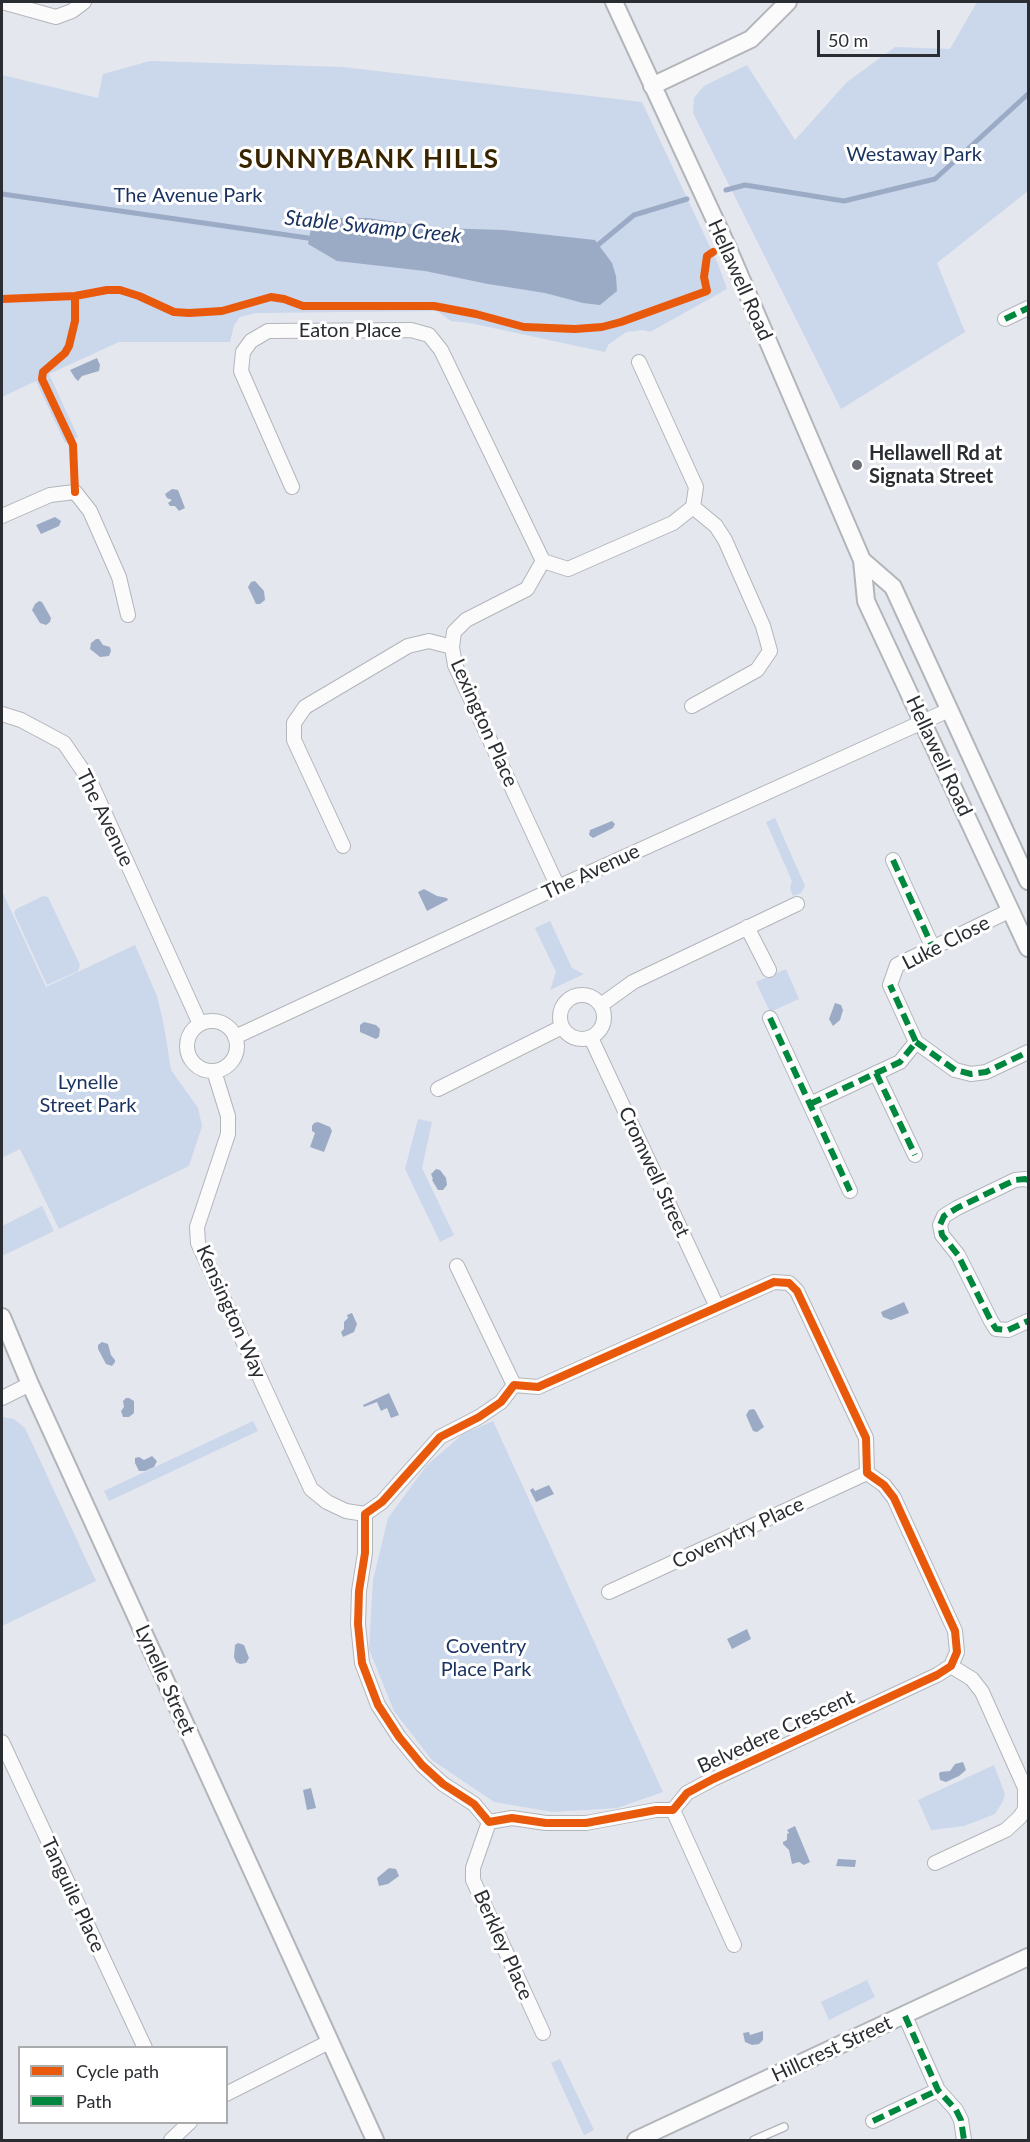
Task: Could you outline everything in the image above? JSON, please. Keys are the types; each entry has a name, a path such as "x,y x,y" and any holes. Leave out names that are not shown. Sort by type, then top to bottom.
{"street":[{"path":"2,3 56,17 72,11 84,2"},
{"name":"Hellawell Road","path":"614,2 726,246 862,561 866,602 1029,948"},
{"path":"652,86 751,39 788,2"},
{"path":"1005,319 1029,308"},
{"name":"Eaton Place","path":"292,487 241,371 243,352 251,341 268,331 411,330 429,335 441,350 543,561"},
{"path":"543,561 568,569 674,523 693,507 696,487 639,362"},
{"path":"2,516 50,495 75,492 90,511 119,577 128,615"},
{"path":"692,706 757,670 770,651 763,626 725,540 717,526 693,507"},
{"name":"Lexington Place","path":"543,561 527,589 466,620 454,632 452,647 455,665 558,887"},
{"name":"Hellawell Road","path":"862,561 893,587 1029,881"},
{"path":"343,846 294,741 294,723 305,707 408,646 429,641 452,647"},
{"name":"The Avenue","path":"235,1037 948,710"},
{"name":"The Avenue","path":"2,714 21,720 64,743 90,781 200,1024"},
{"path":"892,860 933,948"},
{"path":"601,1005 633,982 796,904"},
{"name":"Luke Close","path":"916,1042 890,985 897,965 1011,910"},
{"path":"747,927 769,970"},
{"path":"575,995 590,996 601,1005 605,1017 604,1024 601,1030 591,1038 572,1037 562,1027 561,1008 575,995"},
{"path":"770,1018 850,1191"},
{"path":"221,1023 235,1037 237,1046 228,1066 214,1071 198,1067 192,1061 188,1053 189,1036 200,1024 221,1023"},
{"path":"438,1089 562,1027"},
{"name":"Cromwell Street","path":"591,1038 717,1307"},
{"path":"810,1104 900,1062 916,1042 955,1071 971,1074 987,1072 1029,1052"},
{"name":"Kensington Way","path":"214,1071 228,1116 228,1134 197,1227 198,1243 311,1489 327,1503 346,1511 365,1514"},
{"path":"876,1073 915,1155"},
{"path":"1029,1180 1015,1180 957,1208 944,1216 940,1225 942,1235 958,1255 996,1329 1008,1330 1029,1321"},
{"path":"457,1266 514,1385"},
{"path":"514,1385 538,1387 774,1282 789,1283 797,1291 866,1438 867,1473 884,1485 894,1498 955,1631 957,1652 951,1666 972,1679 982,1692 1026,1788 1025,1809 1006,1830 934,1863"},
{"name":"Lynelle Street","path":"2,1317 30,1384 329,2042"},
{"path":"2,1398 30,1384"},
{"path":"514,1385 501,1402 479,1417 440,1437 382,1502 365,1514 366,1553 359,1590 358,1624 362,1663 378,1705 399,1737 422,1765 443,1784 474,1804 489,1822 512,1818 546,1823 586,1823 656,1810 673,1810 734,1945"},
{"name":"Covenytry Place","path":"609,1593 867,1473"},
{"name":"Belvedere Crescent","path":"673,1810 687,1794 713,1779 937,1675 951,1666"},
{"name":"Tanguile Place","path":"2,1742 144,2046"},
{"name":"Berkley Place","path":"489,1822 473,1868 473,1880 543,2033"},
{"name":"Hillcrest Street","path":"636,2140 1029,1957"},
{"path":"904,2016 938,2090 956,2110 961,2120 964,2140"},
{"path":"228,2093 329,2042 375,2140"},
{"path":"873,2121 938,2090"},
{"path":"171,2140 188,2124"}],"lane":[{"path":"754,2140 763,2139 784,2127"}],"green space":[{"name":"Westaway Park","path":"977,2 1028,2 1028,191 937,263 965,332 841,409 693,113 694,98 704,86 747,65 795,140 847,82 895,47 950,49"},
{"name":"The Avenue Park","path":"150,61 343,67 642,102 718,264 727,289 650,332 643,330 626,332 608,345 605,352 451,321 437,311 256,313 240,317 234,325 230,342 119,342 49,374 78,437 65,443 36,381 2,397 2,75 98,98 103,74"},
{"path":"775,818 805,886 801,893 793,896 790,888 792,881 766,822"},
{"name":"Lynelle Street Park","path":"2,891 46,987 135,945 157,996 171,1070 198,1108 202,1126 189,1166 59,1229 20,1149 2,1158"},
{"path":"43,896 48,897 80,965 78,971 47,985 14,913 16,909"},
{"path":"550,921 572,968 584,974 550,990 556,972 535,928"},
{"path":"786,969 799,999 770,1012 756,982"},
{"path":"418,1119 432,1122 422,1168 454,1235 440,1242 405,1169"},
{"path":"42,1206 54,1231 2,1256 2,1226"},
{"path":"2,1417 14,1419 25,1428 96,1581 2,1626"},
{"path":"253,1421 258,1431 109,1501 104,1491"},
{"name":"Coventry Place Park","path":"493,1421 663,1792 617,1808 553,1812 494,1802 432,1760 394,1711 369,1649 373,1580 388,1518 427,1465 463,1434"},
{"path":"994,1765 1005,1794 995,1814 964,1826 931,1830 918,1800"},
{"path":"867,1980 875,1997 829,2020 821,2002"},
{"path":"560,2059 594,2130 584,2135 551,2063"}],"water":[{"path":"313,218 368,218 438,228 504,230 595,240 612,263 617,291 600,305 425,271 337,261 308,244"},
{"path":"97,358 100,365 99,371 82,376 78,381 70,370"},
{"path":"172,489 178,490 185,508 179,511 175,506 170,506 168,503 172,500 165,494"},
{"path":"55,517 61,521 59,526 41,534 36,525"},
{"path":"255,581 264,591 265,600 260,604 256,604 248,587 251,582"},
{"path":"39,601 42,602 51,618 46,625 40,623 32,610"},
{"path":"96,639 110,647 109,656 100,657 90,649 91,643"},
{"path":"612,821 615,824 613,828 593,838 589,835 590,830"},
{"path":"424,889 448,900 427,911 418,892"},
{"path":"835,1003 841,1005 843,1010 840,1020 833,1026 829,1019"},
{"path":"364,1022 376,1025 380,1029 379,1037 376,1039 360,1032 360,1025"},
{"path":"318,1122 330,1127 332,1131 324,1152 310,1147 315,1133 312,1131 312,1126"},
{"path":"436,1169 440,1170 446,1178 447,1185 443,1190 438,1190 432,1180 431,1174"},
{"path":"904,1302 909,1313 891,1320 883,1317 881,1312"},
{"path":"352,1313 357,1324 354,1332 343,1337 341,1332 344,1329 344,1322 348,1318 347,1315"},
{"path":"102,1342 108,1344 115,1360 112,1366 106,1364 98,1349 98,1345"},
{"path":"389,1393 399,1415 391,1418 387,1408 381,1411 377,1402 364,1407 363,1405"},
{"path":"129,1398 134,1401 134,1413 129,1417 123,1417 121,1411 124,1407 123,1401"},
{"path":"753,1409 764,1427 757,1432 753,1431 746,1415 749,1410"},
{"path":"152,1456 157,1461 154,1467 139,1471 135,1458 139,1457 144,1460"},
{"path":"549,1485 554,1494 536,1502 530,1490 533,1488 535,1491"},
{"path":"747,1629 751,1639 732,1649 727,1639"},
{"path":"238,1643 244,1645 249,1658 246,1663 236,1662 234,1657 235,1645"},
{"path":"963,1762 966,1770 959,1776 946,1782 940,1780 940,1772 950,1771 955,1764"},
{"path":"311,1788 316,1808 307,1810 303,1790"},
{"path":"795,1826 810,1862 804,1865 799,1862 792,1864 789,1850 783,1844 789,1833 787,1830"},
{"path":"838,1859 856,1860 855,1867 836,1866"},
{"path":"389,1868 396,1869 399,1876 388,1884 379,1886 377,1878"},
{"path":"763,2031 763,2040 759,2044 752,2045 745,2042 743,2033 749,2032 750,2035"}],"waterway":[{"name":"Stable Swamp Creek","path":"726,190 745,185 844,201 935,179 1028,94"},
{"name":"Stable Swamp Creek","path":"2,194 315,239"},
{"name":"Stable Swamp Creek","path":"593,249 634,215 687,199"}],"marked path":[{"path":"1005,319 1028,308"},
{"path":"893,860 933,948"},
{"path":"810,1104 900,1062 916,1042 890,985"},
{"path":"770,1018 850,1191"},
{"path":"916,1042 955,1070 971,1074 986,1072 1028,1052"},
{"path":"876,1073 915,1155"},
{"path":"1028,1180 1015,1180 957,1208 944,1216 940,1225 942,1235 958,1255 996,1329 1008,1330 1028,1321"},
{"path":"905,2016 938,2090 956,2110 961,2120 964,2140"},
{"path":"873,2121 938,2090"}],"cycle path":[{"path":"2,299 75,296 120,290 174,312 189,313 222,311 271,297 303,306 434,306 524,327 575,329 602,327 621,322 707,291 704,277 707,256 713,252"},
{"path":"75,296 75,321 69,346 65,353 43,372 42,379 73,445 75,492"},
{"path":"774,1282 789,1283 797,1291 866,1438 867,1473 884,1485 894,1498 955,1631 957,1652 951,1666 937,1675 713,1779 687,1793 673,1810 656,1810 586,1823 546,1823 512,1818 489,1822 474,1804 443,1784 422,1765 399,1737 378,1705 362,1663 358,1624 359,1591 365,1553 365,1514 382,1502 440,1437 479,1417 501,1402 514,1385 538,1387 774,1282"}],"place":[{"name":"Hellawell Rd at Signata Street","path":"857,465"}],"district":[{"name":"SUNNYBANK HILLS","path":"369,160"}]}
